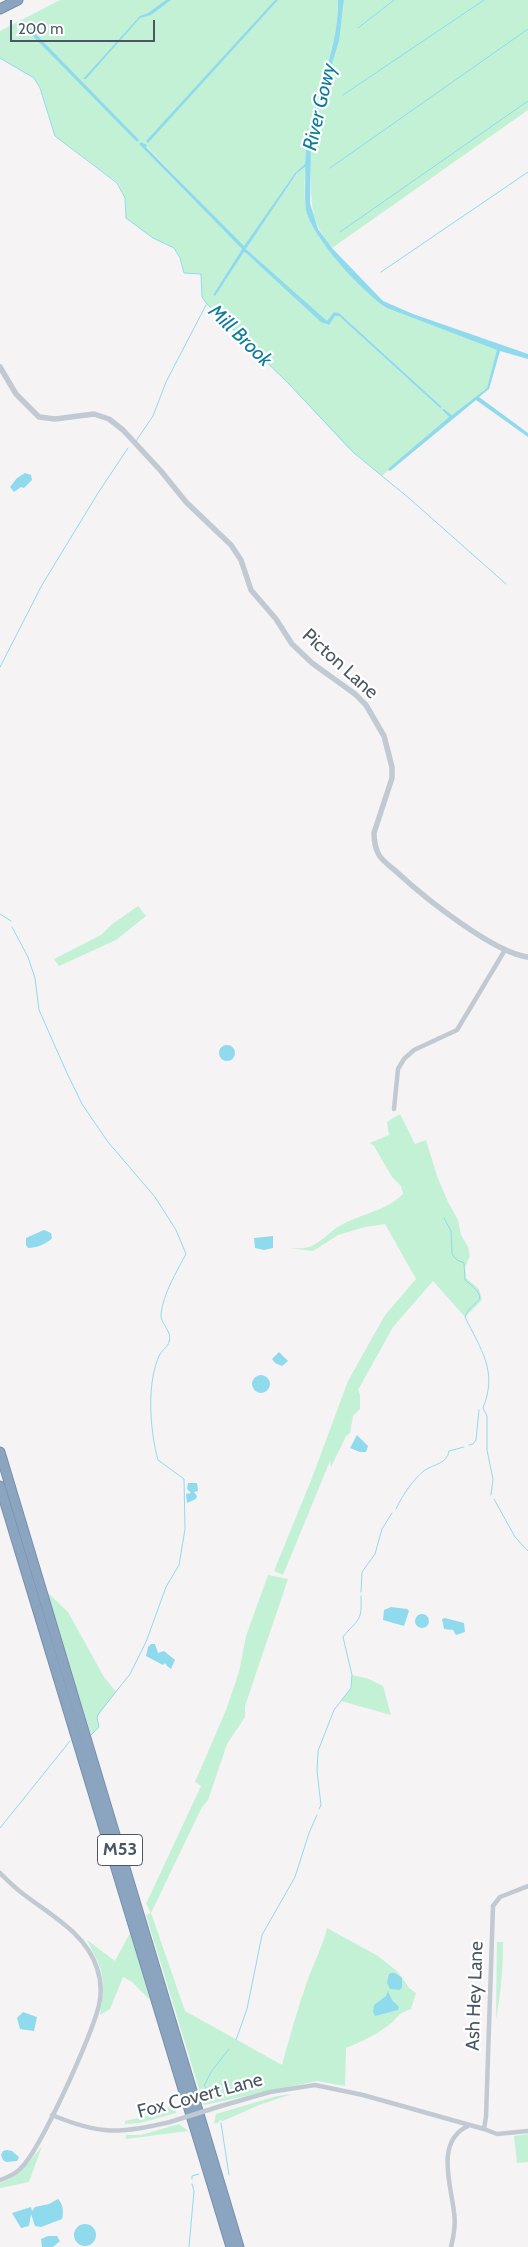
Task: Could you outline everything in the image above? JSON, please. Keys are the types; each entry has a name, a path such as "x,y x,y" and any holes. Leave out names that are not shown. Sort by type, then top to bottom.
{"highway":[{"path":"0,9 18,0"},
{"name":"M53","path":"0,1452 239,2247"},
{"name":"M53","path":"0,1486 230,2247"}],"street":[{"name":"Picton Lane","path":"0,367 16,394 39,417 55,419 94,414 109,419 123,430 161,471 186,502 231,545 241,560 251,590 276,619 292,644 312,663 355,694 377,721 391,756 392,778 374,833 374,841 380,856 428,900 505,950 528,958"},
{"path":"394,1109 398,1069 404,1059 414,1050 457,1030 505,950"},
{"path":"0,1873 23,1894 72,1930 87,1946 96,1967 102,1989 99,2006 86,2041 38,2144 20,2169 0,2180"},
{"name":"Ash Hey Lane","path":"484,2129 486,2117 493,1906 500,1897 528,1886"},
{"name":"Fox Covert Lane","path":"52,2116 75,2125 102,2132 138,2130 270,2092 315,2085 364,2095 497,2134 528,2131"},
{"path":"451,2247 455,2214 447,2163 456,2135 461,2129 468,2126"}],"green space":[{"path":"60,0 338,0 334,41 311,123 305,165 295,173 244,247 146,146 139,144 242,249 214,296 244,252 327,325 335,316 339,316 440,408 442,407 339,313 334,312 327,322 246,249 297,173 305,167 307,213 319,237 329,251 365,290 387,308 498,350 487,388 452,415 444,409 442,411 449,417 382,476 348,448 289,384 207,304 202,297 201,274 184,273 180,257 174,248 153,238 126,218 125,198 118,183 55,136 40,88 34,78 0,58 0,31"},
{"path":"344,0 528,0 528,110 332,248 321,232 314,216 310,152 318,106 338,37"},
{"path":"138,906 146,916 116,940 59,966 54,959 101,935 111,925"},
{"path":"400,1114 415,1144 426,1140 437,1176 458,1220 461,1235 468,1247 470,1256 465,1267 466,1278 479,1289 482,1300 465,1317 433,1281 393,1327 358,1390 360,1409 353,1416 350,1433 346,1436 331,1467 330,1461 283,1575 274,1571 312,1478 348,1381 385,1315 416,1279 385,1224 365,1227 338,1235 313,1251 289,1248 309,1247 341,1225 389,1204 403,1194 401,1186 392,1177 374,1146 370,1143 389,1135 387,1122"},
{"path":"268,1575 288,1579 245,1706 245,1717 227,1744 208,1800 202,1807 151,1913 146,1904 201,1786 195,1782 226,1710 239,1672 246,1636"},
{"path":"48,1593 68,1612 104,1677 116,1692 97,1717 99,1727 91,1735"},
{"path":"352,1675 369,1679 383,1686 391,1715 341,1701 351,1688"},
{"path":"151,1913 185,2011 282,2065 301,2000 327,1928 378,1956 398,1972 409,1988 416,1993 411,2009 400,2014 379,2032 346,2048 345,2086 317,2081 204,2105 146,1915"},
{"path":"130,1933 150,2000 132,1982 123,1977 110,2009 100,2015 103,1992 102,1976 97,1960 87,1940 115,1961"},
{"path":"497,1942 503,1942 503,1952 496,2019"},
{"path":"292,2094 259,2105 223,2121 219,2120 219,2122 214,2124 216,2114 277,2096"},
{"path":"177,2104 176,2113 140,2123 125,2124 125,2121 143,2117"},
{"path":"179,2124 188,2131 126,2139 126,2135 141,2135"},
{"path":"528,2134 528,2162 517,2163 514,2136"},
{"path":"42,2146 29,2182 0,2188 0,2183 19,2172"}],"water":[{"path":"166,0 171,0 151,15 140,18 86,79 83,79 140,16 148,13"},
{"path":"275,0 278,0 148,143 146,141"},
{"path":"338,0 344,0 339,41 320,102 311,140 310,203 318,229 332,248 383,301 413,314 528,354 528,359 500,351 489,389 479,397 528,433 528,437 476,400 390,471 388,469 449,417 442,410 444,409 452,415 487,388 497,350 387,308 352,278 328,249 310,222 305,205 305,167 297,173 246,249 327,321 334,312 339,313 442,407 440,408 339,316 335,316 329,325 321,322 244,252 215,296 213,295 242,249 139,144 141,142 147,145 146,147 244,246 295,173 305,164 311,123 334,41"},
{"path":"25,23 139,140 137,142 22,25"},
{"path":"25,473 31,475 32,480 24,488 21,487 14,492 10,487 17,478"},
{"path":"227,1045 233,1047 235,1053 233,1059 227,1061 221,1059 219,1053 221,1047"},
{"path":"44,1230 51,1233 52,1238 41,1245 28,1248 26,1238"},
{"path":"273,1236 273,1248 264,1250 255,1248 254,1238"},
{"path":"279,1352 288,1361 282,1366 275,1363 272,1359"},
{"path":"261,1375 267,1378 270,1384 267,1390 261,1393 255,1390 252,1384 255,1378"},
{"path":"357,1435 368,1446 366,1452 350,1448"},
{"path":"188,1483 197,1483 198,1491 194,1492 197,1496 196,1499 187,1503 186,1494 191,1493 187,1489"},
{"path":"391,1607 407,1609 409,1611 404,1626 383,1620 384,1610"},
{"path":"419,1614 425,1614 429,1621 425,1628 419,1628 415,1624 415,1618"},
{"path":"445,1618 464,1623 465,1632 456,1635 453,1630 444,1629 442,1619"},
{"path":"151,1644 155,1644 158,1653 164,1651 175,1660 171,1669 165,1663 163,1665 146,1656 148,1647"},
{"path":"391,1973 395,1973 402,1978 400,1990 390,1989 387,1983"},
{"path":"388,1991 392,2000 399,2007 398,2010 375,2016 373,2012 374,2005 386,1996"},
{"path":"23,2012 37,2017 34,2031 20,2029 17,2018"},
{"path":"3,2151 12,2151 19,2157 17,2161 6,2162 3,2160 1,2155"},
{"path":"58,2199 63,2208 62,2219 41,2227 35,2226 31,2214 29,2226 21,2228 12,2213 31,2207 32,2211 35,2207 49,2204"},
{"path":"85,2224 93,2227 96,2235 93,2243 85,2246 77,2243 74,2235 77,2227"},
{"path":"48,2236 57,2236 60,2241 53,2247 42,2247 41,2239"}],"waterway":[{"path":"358,28 394,0"},
{"name":"River Gowy","path":"343,95 484,0"},
{"path":"330,168 528,29"},
{"name":"Mill Brook","path":"0,58 34,78 40,88 55,136 117,183 125,198 126,218 153,238 174,248 180,258 184,273 201,274 202,297 207,304 289,384 354,453 410,499 506,584"},
{"path":"340,232 528,101"},
{"path":"381,272 528,172"},
{"path":"136,441 153,416 166,382 206,305"},
{"path":"0,667 42,585 128,448"},
{"path":"0,914 11,921"},
{"path":"12,927 28,957 35,978 39,1010 82,1104 108,1142 155,1197 176,1230 186,1254 162,1306 161,1318 170,1338 160,1354 156,1365 151,1392 151,1421 158,1460 184,1479 185,1529 179,1565 166,1587 146,1642 130,1674 99,1713 97,1717 99,1727 91,1735"},
{"path":"444,1218 451,1231 452,1254 457,1260 464,1263 465,1280 480,1297 465,1317 482,1351 488,1372 489,1383 483,1408 487,1416 487,1450 493,1479 491,1495"},
{"path":"469,1445 473,1444 476,1440 479,1410"},
{"path":"396,1509 416,1478 425,1470 446,1459 449,1451 464,1447"},
{"path":"494,1499 515,1537 528,1551"},
{"path":"361,1592 362,1572 375,1554 382,1529 392,1513"},
{"path":"319,1809 321,1805 317,1771 318,1751 334,1710 351,1688 352,1675 343,1637 360,1616 361,1596"},
{"path":"0,1828 70,1741"},
{"path":"236,2040 247,2009 262,1935 295,1877 309,1833 317,1815"},
{"path":"211,2091 204,2086 211,2072 229,2049"},
{"path":"221,2123 229,2175"},
{"path":"192,2179 192,2176 199,2174"},
{"path":"189,2247 194,2191 192,2184"}]}
